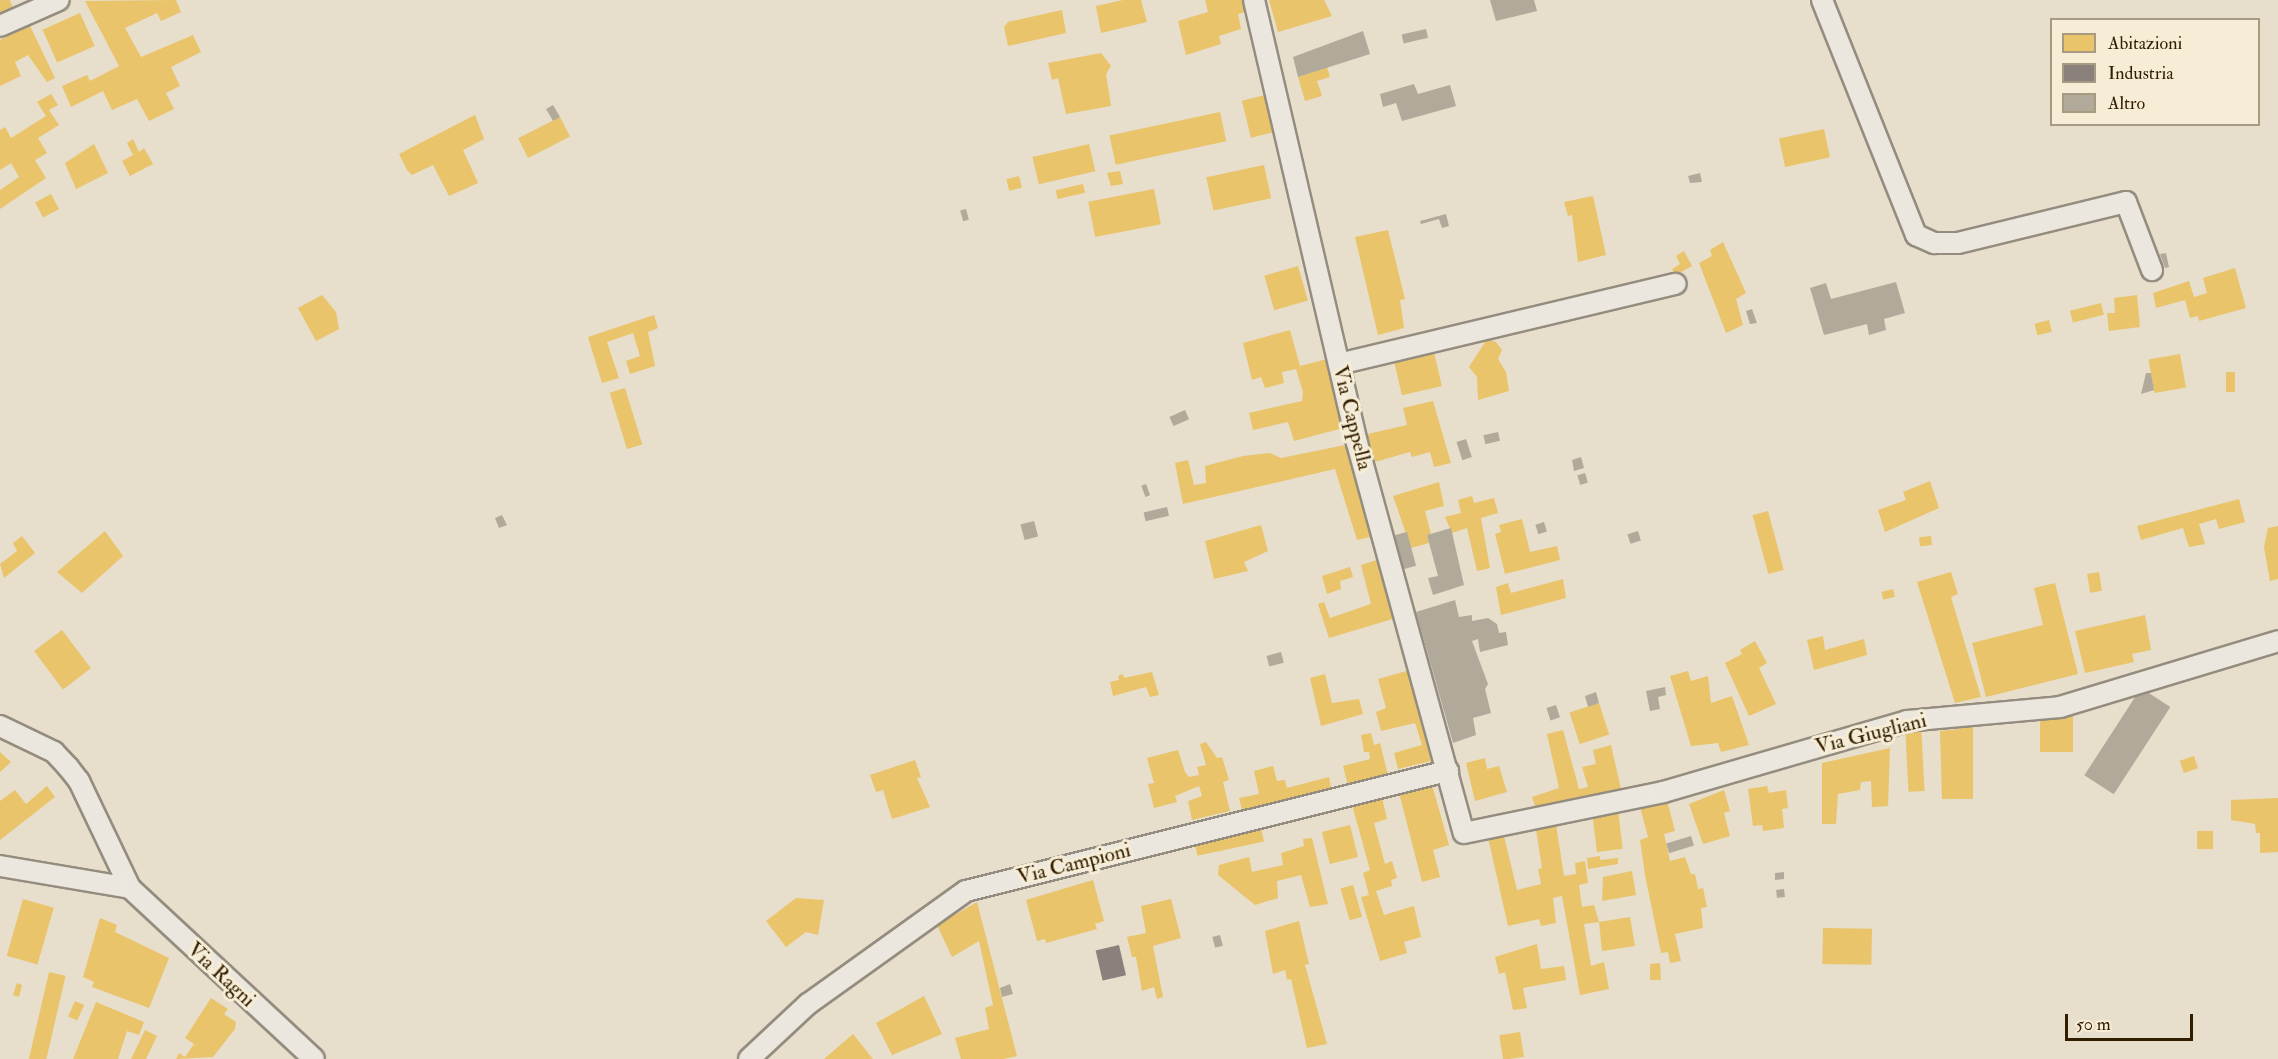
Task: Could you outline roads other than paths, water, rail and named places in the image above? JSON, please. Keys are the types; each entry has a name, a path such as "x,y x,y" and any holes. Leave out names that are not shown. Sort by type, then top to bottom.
{"street":[{"path":"0,26 59,0"},
{"name":"Via Cappella","path":"1254,0 1339,364 1464,833"},
{"path":"1822,0 1916,235 1934,243 1958,243 2126,202 2152,270"},
{"path":"1339,364 1676,284"},
{"name":"Via Giugliani","path":"1464,833 1663,792 1907,721 2060,707 2278,641"},
{"name":"Via Ragni","path":"0,726 54,752 79,781 130,888 314,1059"},
{"name":"Via Campioni","path":"749,1059 808,1004 966,891 1448,771"},
{"path":"0,866 130,888"}]}
